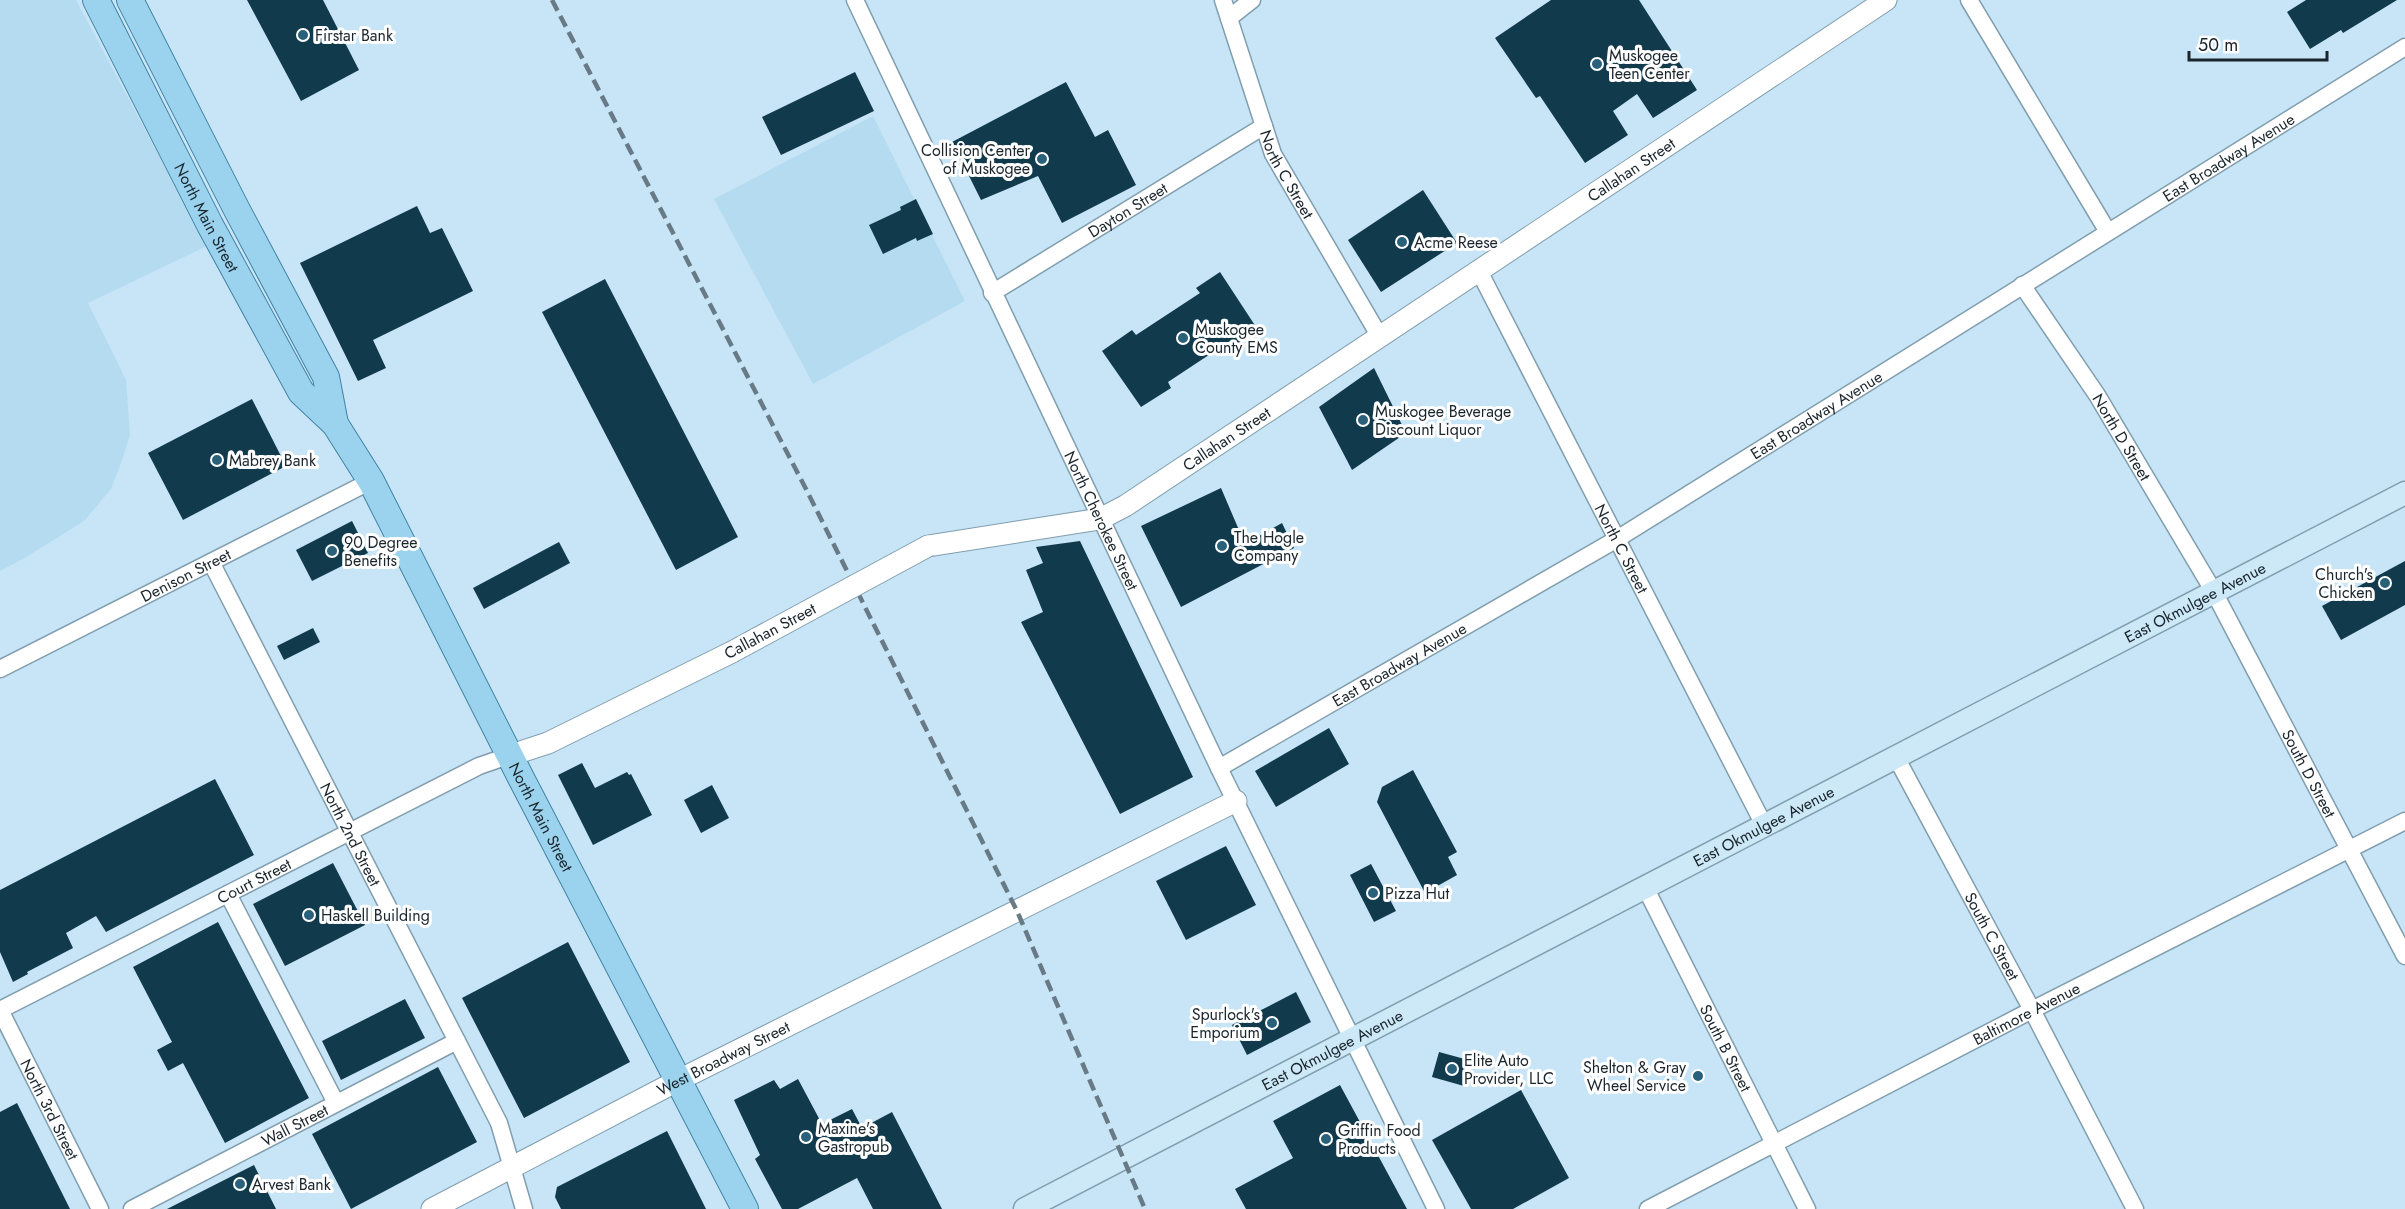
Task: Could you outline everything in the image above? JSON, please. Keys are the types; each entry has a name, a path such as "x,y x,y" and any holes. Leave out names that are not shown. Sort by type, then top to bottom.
{"main road":[{"name":"North Main Street","path":"96,0 210,225 301,392 335,424 371,481 745,1209"},
{"name":"North Main Street","path":"130,0 237,210 326,377 335,424"},
{"name":"East Okmulgee Avenue","path":"1025,1209 2405,494"}],"street":[{"name":"North Cherokee Street","path":"855,0 1219,768 1436,1209"},
{"name":"North C Street","path":"1223,0 1273,154 1380,337"},
{"path":"1228,18 1252,0"},
{"name":"Callahan Street","path":"511,755 548,743 732,652 928,546 1100,519 1127,505 1886,0"},
{"path":"1969,0 2108,232"},
{"name":"East Broadway Avenue","path":"1219,768 1617,539 2405,47"},
{"name":"Dayton Street","path":"992,293 1264,126"},
{"name":"North C Street","path":"1479,271 1764,825"},
{"name":"North D Street","path":"2022,285 2097,395 2214,592"},
{"name":"Denison Street","path":"0,669 371,481"},
{"name":"North 2nd Street","path":"211,562 499,1123 524,1209"},
{"name":"South D Street","path":"2214,592 2405,956"},
{"name":"Court Street","path":"0,1010 479,766 511,755"},
{"name":"South C Street","path":"1897,759 2032,1010 2135,1209"},
{"name":"West Broadway Street","path":"432,1209 680,1080 1236,801"},
{"name":"Baltimore Avenue","path":"1648,1209 2032,1010 2405,821"},
{"name":"South B Street","path":"1645,887 1808,1209"},
{"path":"228,894 336,1103"},
{"name":"North 3rd Street","path":"0,1010 100,1209"},
{"name":"Wall Street","path":"132,1209 457,1041"}],"shaded area":[{"path":"0,0 76,0 207,246 88,303 126,380 130,435 121,463 111,489 84,521 0,571"},
{"path":"873,116 965,301 813,384 714,199"}],"building":[{"name":"Firstar Bank","path":"247,0 323,0 359,70 301,101"},
{"name":"Muskogee Teen Center","path":"1551,0 1639,0 1697,90 1653,118 1637,94 1613,111 1628,135 1585,163 1540,96 1536,98 1495,38"},
{"path":"2306,0 2397,0 2343,33 2341,30 2310,49 2287,12"},
{"path":"855,72 874,111 781,155 762,117"},
{"name":"Collision Center of Muskogee","path":"1066,82 1095,137 1108,130 1136,185 1062,223 1038,176 981,200 952,142"},
{"name":"Acme Reese","path":"1423,190 1457,243 1381,292 1348,240"},
{"path":"916,199 933,234 917,241 916,238 883,254 869,225 901,210 900,207"},
{"path":"417,206 430,233 442,228 473,291 373,340 386,368 358,381 300,263"},
{"name":"Muskogee County EMS","path":"1220,272 1258,330 1234,347 1230,341 1168,382 1171,388 1141,407 1102,351 1132,330 1136,335 1200,293 1196,288"},
{"path":"605,279 738,537 676,570 542,312"},
{"name":"Muskogee Beverage Discount Liquor","path":"1374,368 1406,433 1352,470 1319,407"},
{"name":"Mabrey Bank","path":"252,399 286,466 183,520 148,453"},
{"name":"The Hogle Company","path":"1221,488 1245,544 1282,523 1294,548 1181,607 1141,526"},
{"name":"90 Degree Benefits","path":"352,521 368,553 312,581 296,550"},
{"path":"1080,541 1193,777 1120,814 1021,622 1043,612 1026,570 1043,563 1036,547"},
{"path":"559,542 570,563 484,609 473,588"},
{"name":"Church's Chicken","path":"2405,561 2405,605 2341,640 2322,606"},
{"path":"313,628 320,642 284,660 277,646"},
{"path":"1329,728 1349,764 1276,807 1255,771"},
{"path":"582,763 595,788 627,772 631,774 652,815 593,845 558,775"},
{"path":"1413,770 1457,852 1448,857 1457,875 1425,893 1377,802 1382,787"},
{"path":"215,779 254,855 106,932 96,916 66,933 73,948 13,982 0,952 0,890"},
{"path":"712,785 729,818 701,833 684,800"},
{"path":"1226,846 1256,905 1186,940 1156,881"},
{"name":"Haskell Building","path":"333,863 365,925 285,966 253,904"},
{"name":"Pizza Hut","path":"1371,864 1396,911 1374,922 1350,875"},
{"path":"218,922 309,1098 225,1143 183,1063 168,1071 157,1050 172,1042 133,967"},
{"path":"568,942 630,1062 524,1118 462,998"},
{"name":"Spurlock's Emporium","path":"1296,992 1311,1022 1247,1055 1232,1025"},
{"path":"405,999 425,1038 341,1080 322,1041"},
{"name":"Elite Auto Provider, LLC","path":"1439,1052 1472,1061 1464,1086 1432,1077"},
{"path":"438,1067 477,1142 351,1209 312,1134"},
{"path":"798,1079 822,1124 852,1109 862,1128 892,1112 942,1209 873,1209 857,1178 798,1209 782,1209 755,1159 760,1155 734,1100 774,1080 780,1089"},
{"name":"Griffin Food Products","path":"1340,1085 1407,1209 1246,1209 1235,1189 1293,1158 1273,1121"},
{"path":"1521,1090 1569,1178 1513,1209 1471,1209 1432,1140"},
{"path":"17,1103 70,1209 0,1209 0,1112"},
{"path":"667,1131 706,1209 561,1209 555,1197 557,1187"},
{"name":"Arvest Bank","path":"254,1165 276,1209 167,1209"}],"railway":[{"path":"552,0 806,489 1017,911 1145,1209"}],"place":[{"name":"Firstar Bank","path":"303,35"},
{"name":"Muskogee Teen Center","path":"1597,64"},
{"name":"Collision Center of Muskogee","path":"1042,159"},
{"name":"Acme Reese","path":"1402,242"},
{"name":"Muskogee County EMS","path":"1183,338"},
{"name":"Muskogee Beverage Discount Liquor","path":"1363,420"},
{"name":"Mabrey Bank","path":"217,460"},
{"name":"The Hogle Company","path":"1222,546"},
{"name":"90 Degree Benefits","path":"332,551"},
{"name":"Church's Chicken","path":"2385,583"},
{"name":"Pizza Hut","path":"1373,893"},
{"name":"Haskell Building","path":"309,915"},
{"name":"Spurlock's Emporium","path":"1272,1023"},
{"name":"Elite Auto Provider, LLC","path":"1452,1069"},
{"name":"Shelton & Gray Wheel Service","path":"1698,1076"},
{"name":"Maxine's Gastropub","path":"806,1137"},
{"name":"Griffin Food Products","path":"1326,1139"},
{"name":"Arvest Bank","path":"240,1184"}]}
